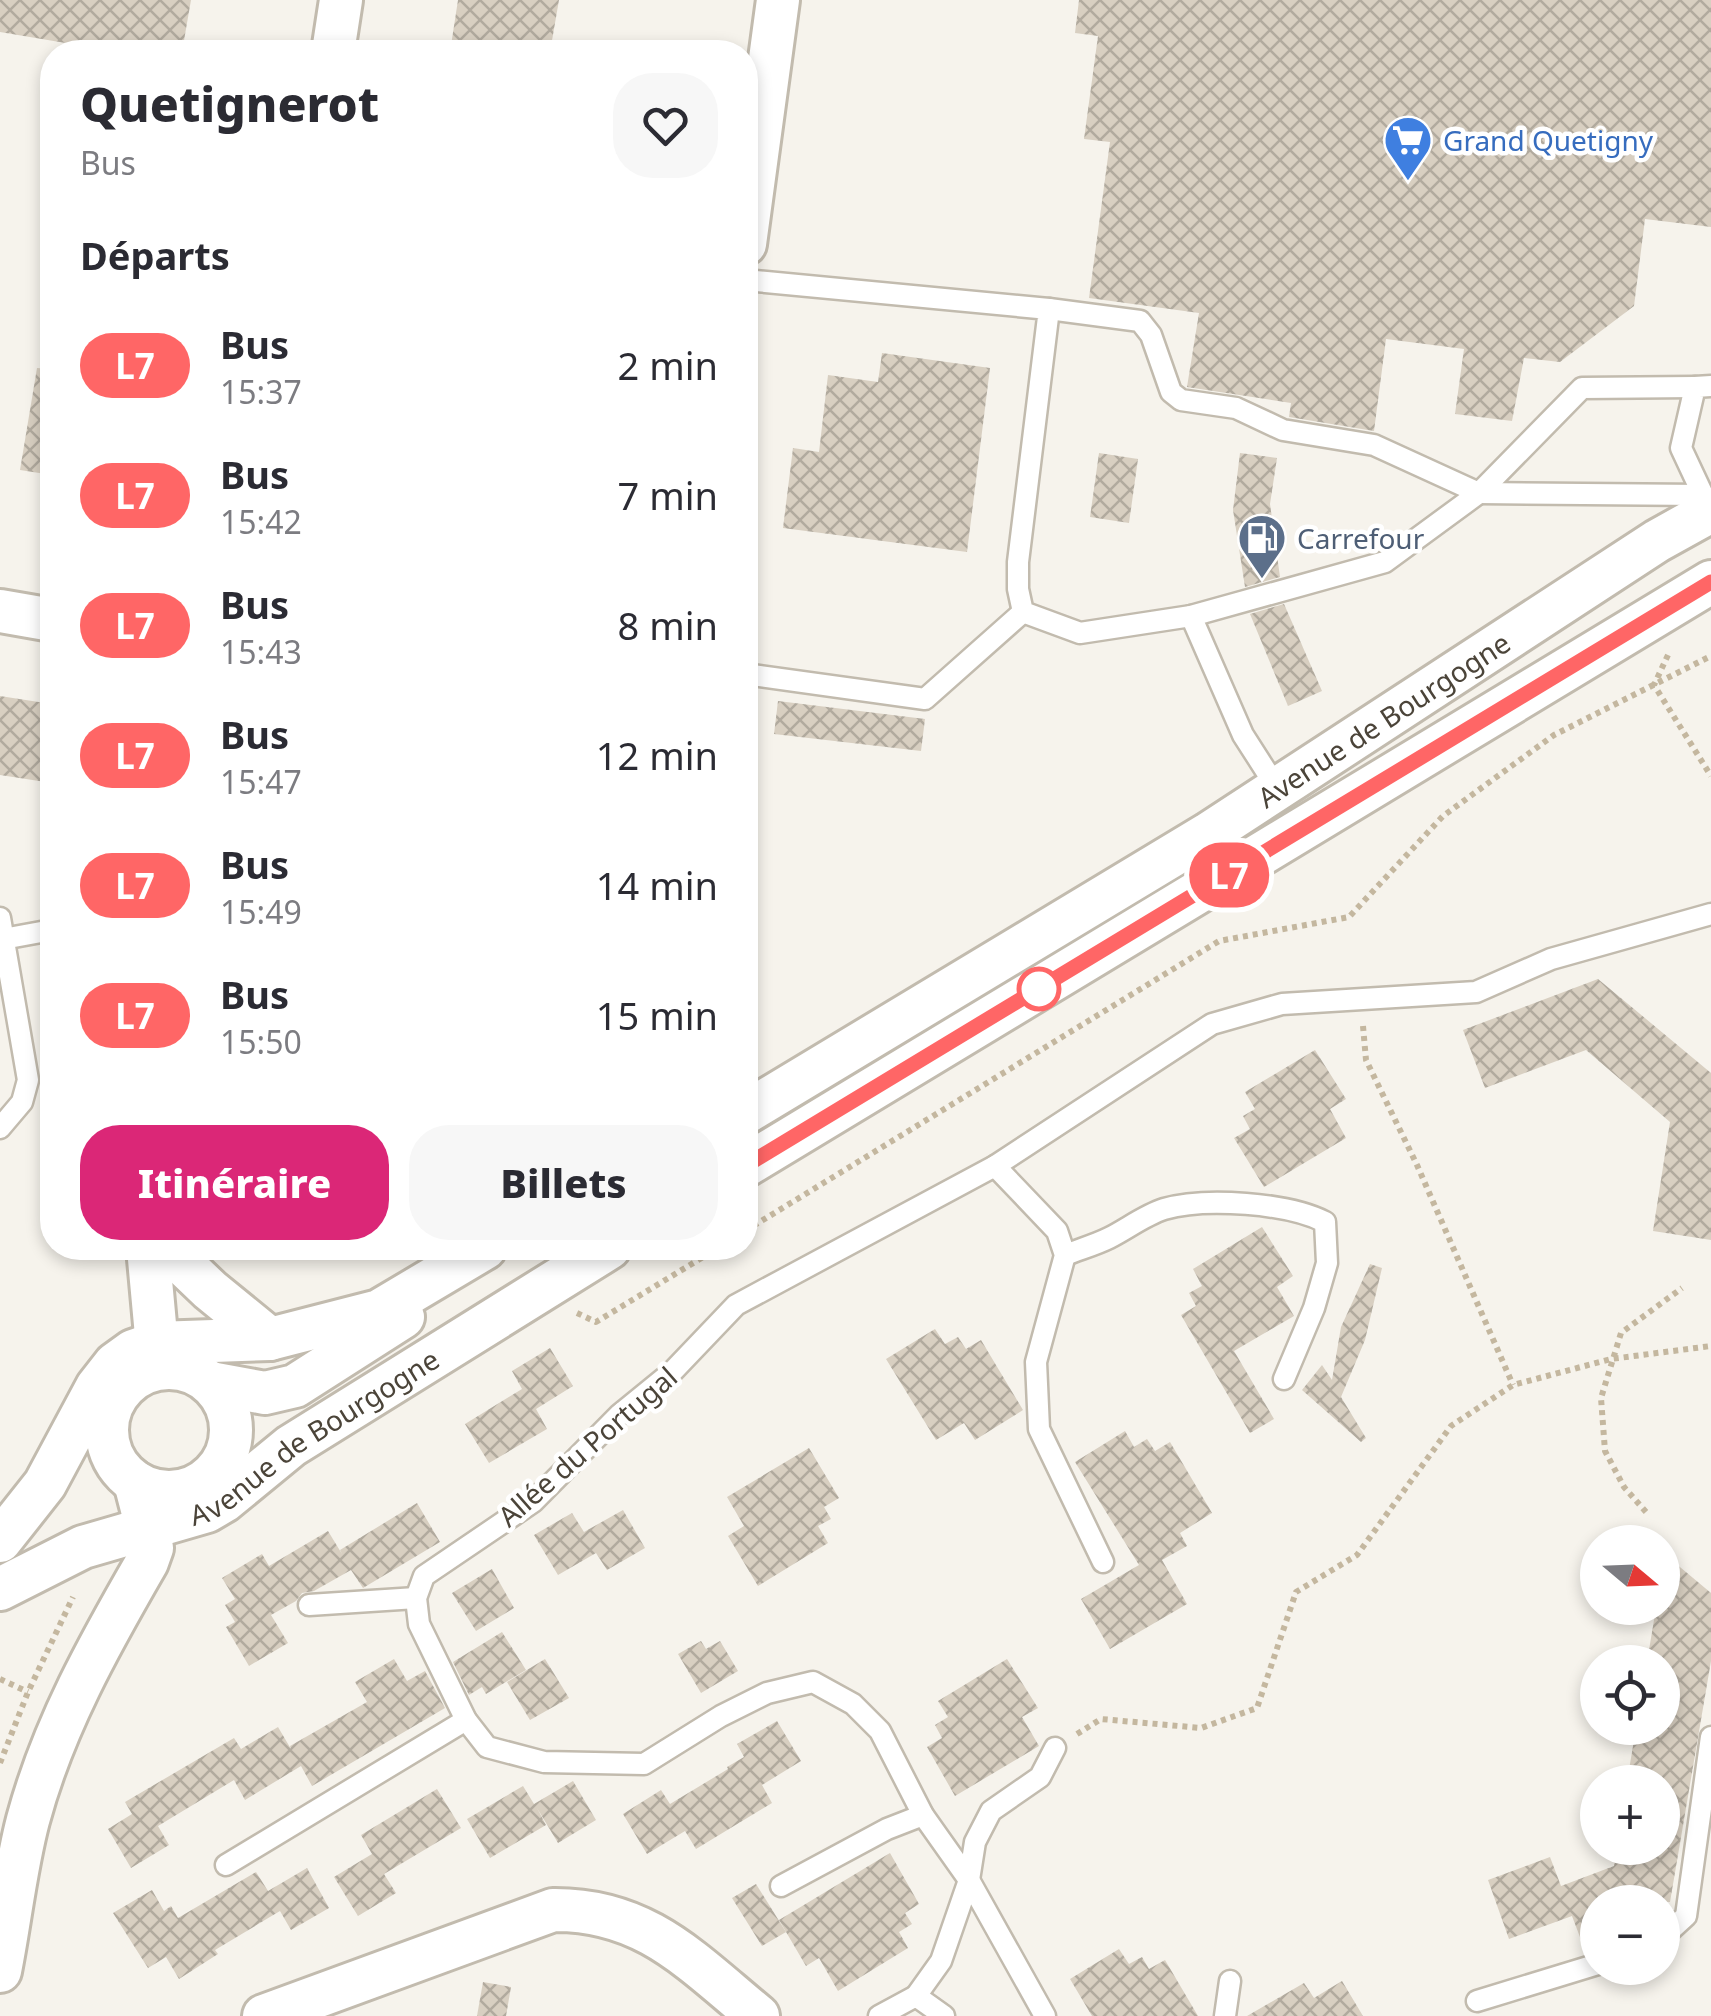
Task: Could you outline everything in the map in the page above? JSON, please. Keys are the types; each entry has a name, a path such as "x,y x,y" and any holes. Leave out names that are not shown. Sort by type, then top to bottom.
{"street":[{"path":"335,40 341,0"},
{"path":"758,148 778,0"},
{"name":"Avenue de Bourgogne","path":"758,1083 1268,774 1586,566 1709,501"},
{"name":"Avenue de Bourgogne","path":"758,1105 1208,834 1657,541 1709,501"},
{"name":"Avenue de Bourgogne","path":"758,1134 1711,560"},
{"name":"Avenue de Bourgogne","path":"758,1158 1711,582"},
{"path":"0,612 40,618"},
{"path":"149,1260 158,1356"},
{"path":"179,1260 270,1339"},
{"path":"158,1531 135,1482 115,1458 107,1428 111,1407 122,1389 158,1356 270,1339 380,1311 465,1260"},
{"name":"Avenue de Bourgogne","path":"210,1383 265,1393 294,1386 499,1260"},
{"name":"Avenue de Bourgogne","path":"208,1478 552,1260"},
{"name":"Avenue de Bourgogne","path":"0,1588 82,1547 158,1531 224,1501 290,1446 590,1260"},
{"path":"0,1541 45,1484 97,1387 115,1364 133,1352 158,1356 186,1370 210,1383 223,1398 230,1416 231,1436 226,1455 158,1531 148,1562 87,1666 49,1755 28,1822 0,1971"},
{"path":"135,1482 167,1492 208,1478"},
{"path":"264,2016 553,1910 610,1914 641,1926 758,2016"}],"lane":[{"path":"758,281 1140,321 1151,334 1171,392 1181,400 1236,408 1283,430 1374,445 1478,493 1709,501"},
{"path":"1024,612 1018,588 1018,562 1049,309"},
{"path":"1024,612 1080,633 1191,616 1385,562 1478,493 1582,388 1703,387 1680,448 1709,501"},
{"path":"758,676 925,699 1024,612"},
{"path":"1191,616 1244,735 1268,774"},
{"name":"Allée du Portugal","path":"416,1598 424,1576 532,1502 620,1416 673,1371 736,1305 995,1166 1212,1024 1282,1004 1476,992 1551,959 1711,914"},
{"path":"0,1128 22,1102 28,1080 2,928 40,930"},
{"path":"995,1166 1057,1231 1065,1255 1036,1362 1039,1429 1103,1562"},
{"path":"1065,1255 1105,1240 1162,1210 1187,1205 1272,1207 1312,1215 1325,1222 1326,1263 1314,1308 1284,1378"},
{"path":"308,1605 416,1598 418,1624 466,1720 487,1747 544,1762 644,1764 721,1716 767,1693 813,1682 853,1704 880,1731 922,1815 970,1880 1045,2016"},
{"path":"226,1864 466,1720"},
{"path":"1680,1922 1686,1916 1711,1737"},
{"path":"879,2016 916,1996 941,1961 970,1880 975,1842 991,1812 1040,1777 1055,1748"},
{"path":"781,1886 887,1829 922,1815"},
{"path":"1476,2001 1580,1969"},
{"path":"1224,2016 1230,1981"},
{"path":"916,1996 944,2016"}],"path":[{"path":"758,1223 1219,941 1350,917 1443,816 1554,736 1711,656"},
{"path":"1654,684 1711,776"},
{"path":"1361,1000 1366,1060 1513,1385"},
{"path":"565,1308 596,1322 698,1260"},
{"path":"1646,1512 1624,1487 1604,1450 1601,1398 1621,1333 1682,1288"},
{"path":"1055,1748 1101,1719 1201,1728 1257,1708 1296,1592 1357,1555 1451,1426 1513,1385 1611,1359 1711,1346"},
{"path":"0,1763 80,1581 82,1547"},
{"path":"0,1679 28,1692"}],"building":[{"path":"0,0 191,0 184,40 48,40 0,32"},
{"path":"458,0 559,0 552,40 452,40"},
{"name":"Grand Quetigny","path":"1079,0 1711,0 1711,227 1645,219 1634,306 1560,362 1524,358 1512,421 1455,414 1464,349 1386,339 1374,431 1289,417 1291,403 1187,387 1199,313 1089,298 1110,142 1084,139 1098,36 1075,33"},
{"path":"882,353 990,368 967,552 783,528 793,448 819,452 828,375 878,382"},
{"path":"37,368 40,368 40,473 20,470"},
{"path":"1099,453 1138,459 1129,523 1090,517"},
{"path":"1240,453 1277,458 1270,504 1280,577 1245,587 1233,510"},
{"path":"1284,604 1322,691 1288,706 1250,614"},
{"path":"0,696 40,702 40,781 0,775"},
{"path":"778,701 925,719 921,751 774,734"},
{"path":"1598,979 1711,1073 1711,1240 1653,1231 1670,1122 1586,1050 1485,1088 1463,1030"},
{"path":"1315,1050 1346,1099 1330,1109 1346,1138 1264,1187 1234,1138 1250,1129 1243,1116 1255,1109 1245,1092"},
{"path":"1262,1227 1293,1276 1277,1287 1294,1316 1234,1351 1274,1419 1250,1433 1181,1315 1196,1306 1189,1293 1202,1286 1193,1269"},
{"path":"1370,1264 1382,1268 1365,1340 1341,1397 1366,1438 1361,1442 1302,1390 1322,1365 1332,1380 1341,1327"},
{"path":"935,1329 945,1344 958,1337 966,1349 981,1340 1023,1410 975,1440 964,1423 936,1440 886,1359"},
{"path":"550,1348 573,1386 536,1409 547,1429 489,1463 465,1424 522,1389 512,1371"},
{"path":"1125,1431 1134,1447 1147,1439 1155,1451 1170,1442 1212,1513 1180,1533 1187,1546 1162,1560 1187,1604 1110,1649 1081,1599 1139,1565 1075,1462"},
{"path":"809,1448 839,1498 824,1507 831,1519 818,1526 828,1543 758,1586 728,1536 744,1526 727,1497"},
{"path":"417,1503 440,1542 363,1588 351,1570 314,1591 302,1593 296,1601 271,1615 288,1643 249,1666 226,1627 235,1622 225,1605 235,1599 222,1578 262,1554 269,1566 328,1531 342,1554 340,1550"},
{"path":"623,1510 645,1548 607,1570 596,1553 558,1575 534,1535 572,1513 589,1540 584,1532"},
{"path":"1680,1567 1711,1593 1711,1661 1680,1843 1680,1765 1630,1765 1633,1745 1680,1745 1680,1645 1650,1645 1653,1625 1680,1625"},
{"path":"492,1569 514,1608 476,1631 452,1593"},
{"path":"502,1632 526,1670 486,1694 482,1687 469,1695 453,1662"},
{"path":"701,1641 706,1649 720,1641 738,1671 701,1693 678,1654"},
{"path":"394,1659 407,1681 425,1671 445,1708 312,1786 301,1766 245,1800 234,1780 158,1826 169,1845 131,1868 108,1829 132,1814 125,1802 234,1738 241,1749 278,1727 291,1749 290,1746 367,1702 355,1682"},
{"path":"545,1659 569,1698 530,1720 507,1682"},
{"path":"1007,1659 1038,1708 1022,1717 1039,1746 955,1796 927,1747 942,1738 935,1725 948,1717 938,1701"},
{"path":"777,1721 801,1761 762,1785 772,1803 696,1849 685,1831 647,1854 623,1814 661,1790 670,1804 728,1769 744,1757 737,1744"},
{"path":"573,1781 596,1820 558,1843 537,1808 546,1825 490,1858 467,1819 523,1786 534,1804"},
{"path":"437,1789 461,1828 384,1874 396,1893 358,1916 334,1877 372,1854 361,1835"},
{"path":"890,1853 919,1904 905,1913 912,1924 899,1932 908,1948 838,1991 819,1958 806,1966 779,1920"},
{"path":"1550,1857 1561,1886 1614,1866 1676,1865 1673,1885 1580,1885 1580,1937 1572,1916 1509,1939 1488,1880"},
{"path":"307,1868 329,1908 291,1930 280,1911 215,1950 218,1954 179,1979 166,1957 148,1968 113,1913 152,1890 164,1911 171,1906 178,1918 256,1872 268,1891"},
{"path":"756,1884 786,1932 762,1946 732,1898"},
{"path":"1119,1949 1129,1964 1142,1957 1149,1969 1165,1960 1198,2016 1092,2016 1070,1979"},
{"path":"1342,1981 1363,2016 1247,2016 1304,1983 1314,1998"},
{"path":"483,1982 511,1987 506,2016 477,2016"}],"bus line":[{"name":"L7","path":"758,1158 1711,582"}],"place":[{"name":"Grand Quetigny","path":"1408,182"},
{"name":"Carrefour","path":"1262,580"}]}
